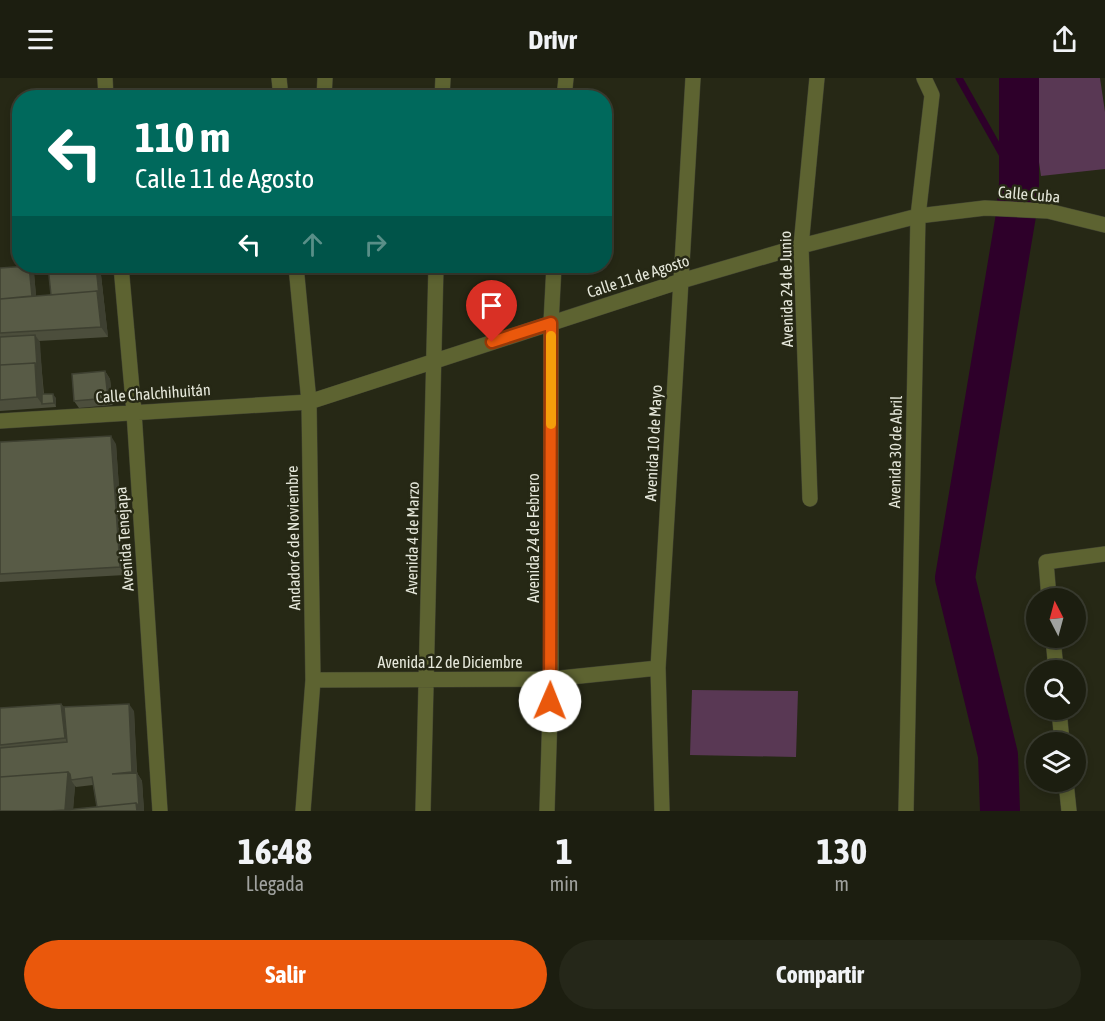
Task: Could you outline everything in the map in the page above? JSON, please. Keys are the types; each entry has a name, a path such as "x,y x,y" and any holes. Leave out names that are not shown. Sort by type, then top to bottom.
{"street":[{"name":"Avenida 10 de Mayo","path":"662,811 658,668 693,78"},
{"name":"Avenida 24 de Junio","path":"810,500 801,246 817,78"},
{"name":"Avenida 30 de Abril","path":"906,811 918,216 932,95 924,78"},
{"name":"Calle 11 de Agosto","path":"309,402 681,281 801,246 918,216 985,208"},
{"name":"Calle Cuba","path":"985,208 1048,211 1105,225"},
{"name":"Avenida Tenejapa","path":"122,273 134,412 160,811"},
{"name":"Andador 6 de Noviembre","path":"298,273 309,402 313,680 303,811"},
{"name":"Avenida 4 de Marzo","path":"423,811 436,273"},
{"name":"Avenida 24 de Febrero","path":"547,811 551,679 551,323 554,273"},
{"name":"Calle Chalchihuitán","path":"0,421 309,402"},
{"path":"1048,588 1046,562 1105,554"},
{"name":"Avenida 12 de Diciembre","path":"313,680 551,679 658,668"},
{"path":"1067,792 1069,811"}],"shaded area":[{"path":"1027,78 1100,78 1105,112 1105,169 1041,176"},
{"path":"692,690 798,691 796,757 690,755"}],"building":[{"path":"12,267 12,273 30,273 32,296 0,299 0,268"},
{"path":"49,273 97,273 99,295 97,291 51,295"},
{"path":"97,291 101,327 0,333 0,299"},
{"path":"35,335 37,366 35,363 0,365 0,337"},
{"path":"35,363 37,397 0,400 0,365"},
{"path":"105,371 108,398 74,401 72,374"},
{"path":"42,394 53,394 54,403 42,404"},
{"path":"111,436 120,567 0,574 0,442"},
{"path":"61,704 65,738 0,745 0,708"},
{"path":"129,704 132,772 112,774 137,773 139,806 136,803 97,807 92,777 71,780 68,772 0,777 0,748 67,742 64,707"},
{"path":"68,772 65,810 0,811 0,777"},
{"path":"136,803 137,811 66,811"}],"waterway":[{"path":"959,78 1019,184"},
{"path":"1000,811 998,755 955,578 1016,215 1019,184 1019,78"}],"slow traffic":[{"path":"551,336 551,424"}],"route":[{"path":"492,342 551,323 550,701"}]}
